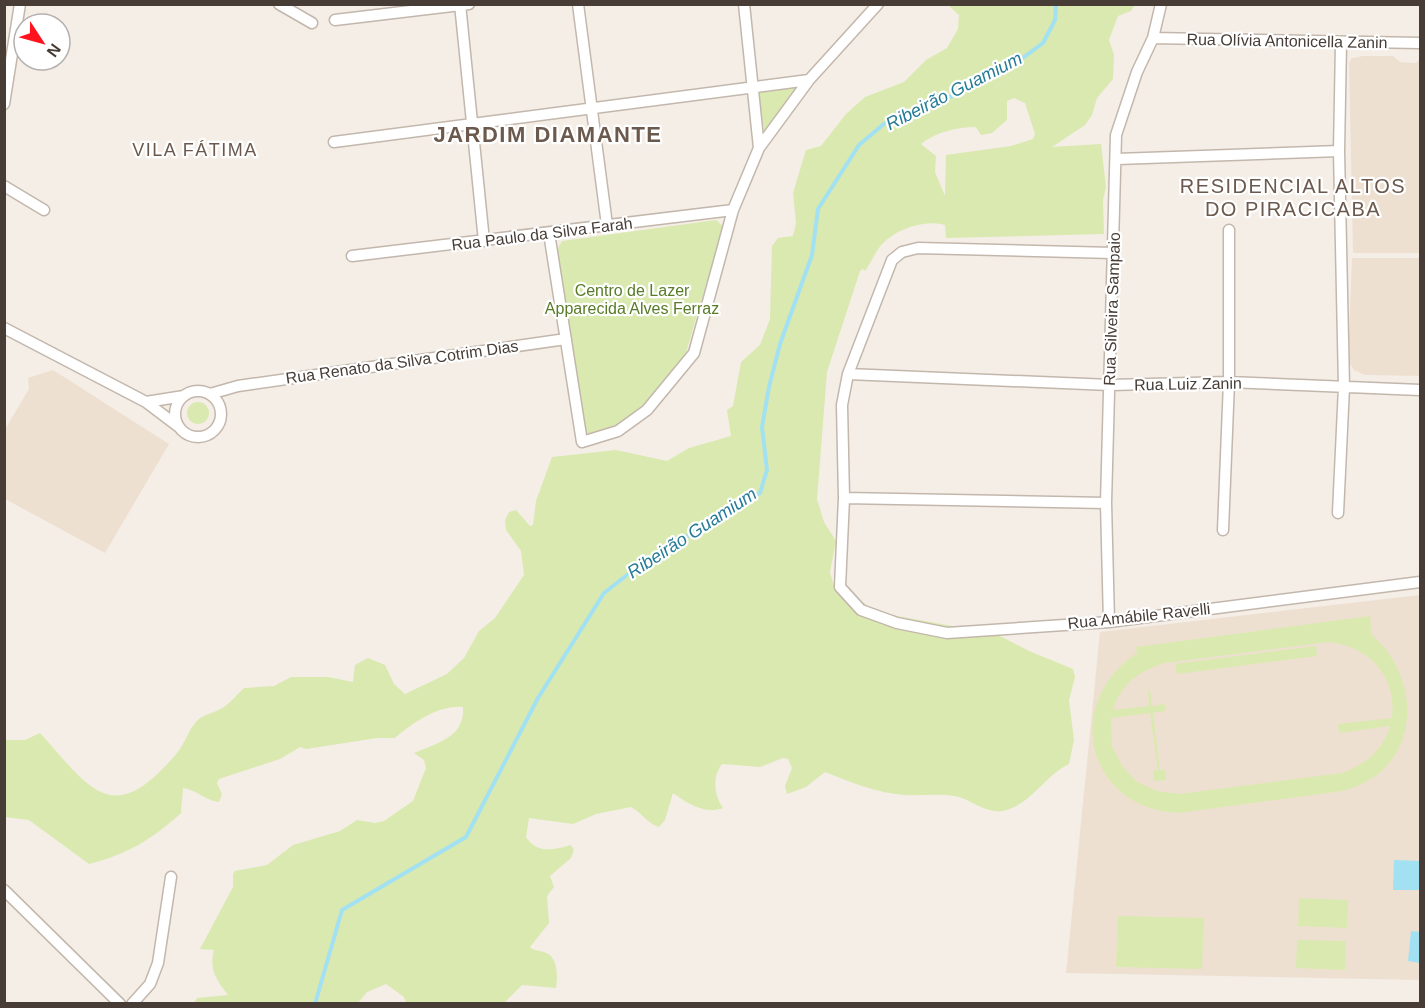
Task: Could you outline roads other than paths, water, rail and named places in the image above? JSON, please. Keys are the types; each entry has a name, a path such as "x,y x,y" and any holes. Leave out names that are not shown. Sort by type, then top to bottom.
{"street":[{"path":"4,104 20,4"},
{"path":"279,4 312,23"},
{"path":"578,4 607,225"},
{"path":"744,4 759,148"},
{"path":"549,233 582,442 618,431 647,410 694,353 733,210 759,148 809,80 878,4"},
{"name":"Rua Silveira Sampaio","path":"1109,622 1106,503 1116,135 1137,72 1153,38 1161,4"},
{"path":"335,20 463,5 484,241"},
{"name":"Rua Olívia Antonicella Zanin","path":"1153,38 1420,43"},
{"path":"1338,513 1344,387 1339,151 1341,43"},
{"path":"334,142 809,80"},
{"path":"1117,159 1339,151"},
{"path":"4,186 45,210"},
{"name":"Rua Paulo da Silva Farah","path":"351,256 733,210"},
{"path":"1223,530 1229,382 1228,230"},
{"path":"1106,503 844,498 842,405 848,374 892,260 902,252 918,248 1113,253"},
{"path":"4,328 147,402 191,436 206,436 218,427 221,409 238,386"},
{"name":"Rua Renato da Silva Cotrim Dias","path":"210,394 238,386 566,339"},
{"name":"Rua Luiz Zanin","path":"848,374 1110,385 1229,382 1420,390"},
{"path":"147,402 184,396 197,391 210,394 221,409"},
{"path":"179,427 175,414 184,396"},
{"name":"Rua Amábile Ravelli","path":"844,498 840,587 861,610 897,623 947,633 1109,622 1420,582"},
{"path":"132,1004 150,984 158,963 171,877"},
{"path":"4,890 120,1004"}],"water":[{"path":"1394,860 1420,861 1420,890 1393,890"},
{"path":"1411,931 1420,932 1420,963 1408,961"}],"waterway":[{"name":"Ribeirão Guamium","path":"315,1004 342,910 466,837 538,698 604,593 636,568 671,550 709,518 760,493 767,470 762,427 769,387 780,344 812,255 818,209 859,145 885,123 950,97 1016,63 1043,43 1055,20 1056,4"}],"district":[{"name":"JARDIM DIAMANTE","path":"548,134"},
{"name":"VILA FÁTIMA","path":"195,150"},
{"name":"RESIDENCIAL ALTOS DO PIRACICABA","path":"1293,198"}],"park label":[{"name":"Centro de Lazer Apparecida Alves Ferraz","path":"632,299"}]}
